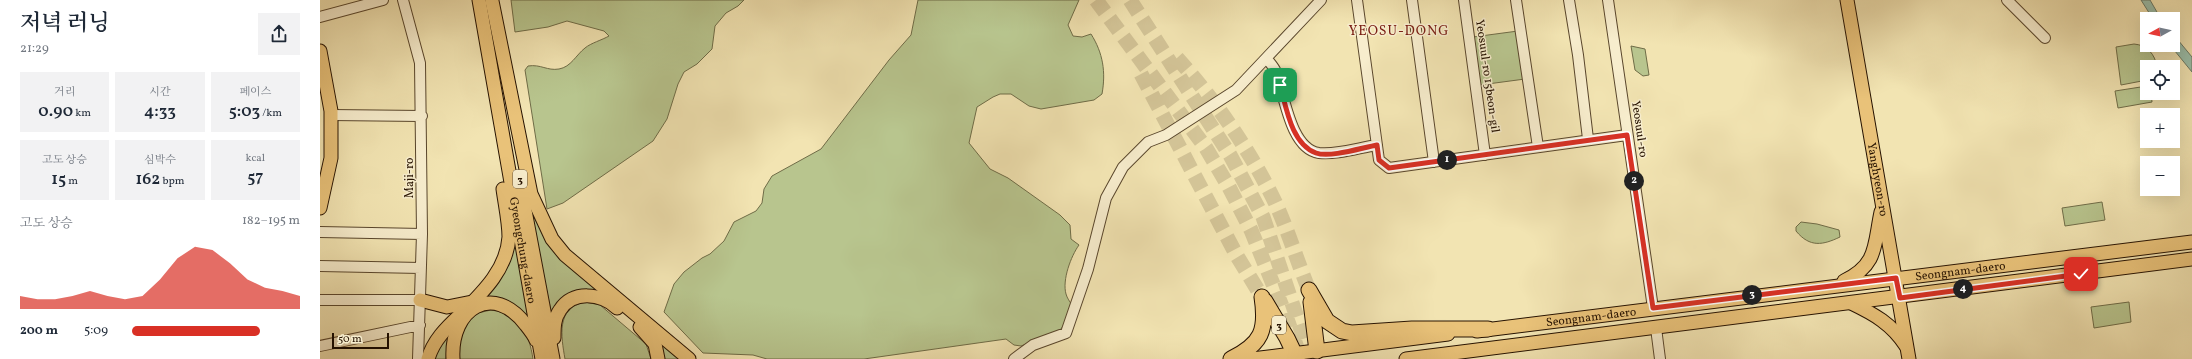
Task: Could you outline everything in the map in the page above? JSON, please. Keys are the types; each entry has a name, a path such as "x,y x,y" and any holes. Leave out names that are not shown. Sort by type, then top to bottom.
{"highway":[{"path":"1318,355 1309,290 1327,321 1342,331 1352,333 1412,329 1488,329"},
{"name":"3","path":"1231,359 1247,349 1263,331 1265,315 1262,297 1296,356"}],"main road":[{"path":"488,0 531,194 552,239 565,255 689,359"},
{"name":"Gyeongchung-daero","path":"488,0 491,78 548,358"},
{"name":"Gyeongchung-daero","path":"488,0 517,165 548,358"},
{"name":"Yanghyeon-ro","path":"1847,0 1882,206 1900,298 1908,353"},
{"path":"320,51 323,78 331,115 331,158 320,208"},
{"path":"428,359 434,344 445,329 473,302 498,272 509,238 491,78"},
{"path":"1836,285 1859,274 1870,262 1882,206"},
{"name":"Seongnam-daero","path":"1252,359 1318,355 1488,329 2192,242"},
{"name":"Seongnam-daero","path":"1406,359 1900,298 2192,259"},
{"path":"548,358 554,323 559,311 568,302 579,296 593,296 610,301 648,334 655,344 658,359"},
{"path":"420,300 447,307 473,302"},
{"path":"453,359 454,336 458,323 468,312 479,305 494,303 508,308 518,315 535,337 548,358"},
{"path":"1851,303 1882,319 1894,330 1908,353"}],"street":[{"path":"320,17 383,0"},
{"name":"Maji-ro","path":"403,0 412,28 420,63 422,116 422,234 418,359"},
{"path":"1014,359 1033,345 1051,337 1066,333 1088,269 1106,198 1123,167 1138,150 1148,142 1166,135 1236,90 1267,59 1295,26 1321,0"},
{"path":"1357,0 1379,160 1389,168 1588,139 1627,135"},
{"path":"1412,0 1434,162"},
{"name":"Yeosuul-ro 15beon-gil","path":"1464,0 1485,154"},
{"path":"1516,0 1538,147"},
{"path":"1569,0 1578,55 1588,139"},
{"name":"Yeosuul-ro","path":"1608,0 1653,308"},
{"path":"2007,0 2045,38"},
{"path":"1267,59 1275,70 1292,125 1307,147 1317,153 1330,154 1377,145"},
{"path":"331,115 422,116"},
{"path":"320,232 422,234"},
{"path":"320,266 421,268"},
{"path":"320,300 420,300"},
{"path":"320,346 420,325"},
{"path":"1656,328 1660,359"}],"green space":[{"path":"511,0 744,0 738,6 726,13 715,26 712,49 697,64 684,72 678,84 667,119 653,141 563,203 547,209 525,70 528,66 551,69 563,68 567,66 587,46 609,36 604,31 567,21 548,27 515,32"},
{"path":"918,0 1079,0 1068,25 1073,36 1082,37 1091,34 1095,41 1101,56 1103,70 1104,78 1102,94 1094,100 1041,109 1029,106 1011,94 1000,94 977,107 969,143 990,169 1008,178 1060,215 1070,225 1071,239 1079,245 1073,255 1066,275 1066,294 1072,305 1066,323 1059,331 1021,346 1014,345 1006,339 864,359 767,359 753,355 703,353 664,312 674,284 684,272 702,258 710,254 724,241 734,222 756,211 762,203 764,189 772,176 821,149 889,60 911,35"},
{"path":"1518,31 1525,79 1480,85 1473,37"},
{"path":"2134,44 2140,45 2140,52 2151,52 2155,60 2140,60 2140,81 2121,85 2116,47"},
{"path":"1631,46 1645,49 1649,75 1643,76 1635,70"},
{"path":"2140,87 2140,100 2152,100 2152,102 2118,108 2115,91"},
{"path":"2102,202 2105,220 2065,226 2062,208"},
{"path":"530,210 542,232 603,292 582,292 552,316"},
{"path":"1801,222 1817,224 1839,230 1840,237 1822,243 1806,240 1796,231 1796,227"},
{"path":"514,235 532,323 519,309 506,302 491,301 473,304"},
{"path":"585,302 600,305 646,344 651,359 565,359 562,332 565,317 569,310 576,305"},
{"path":"2129,302 2131,322 2094,328 2091,307"},
{"path":"491,310 501,312 516,320 526,333 533,359 459,359 458,347 466,320 478,313"},
{"path":"457,317 448,340 446,359 432,359"},
{"path":"654,336 681,359 661,359"}],"shaded area":[{"path":"2141,0 2150,0 2157,12 2149,12"},
{"path":"2180,42 2192,57 2192,72 2176,52 2180,52"}],"tunnel":[{"path":"1096,0 1206,148 1229,187 1251,230 1286,316 1297,348"},
{"path":"1130,0 1230,155 1263,217 1311,359"},
{"path":"1177,58 1218,108 1254,163 1280,213 1309,290"},
{"path":"1141,74 1237,256 1262,297"}],"district":[{"name":"YEOSU-DONG","path":"1399,30"}],"route":[{"path":"1280,85 1292,125 1298,137 1307,147 1317,153 1330,154 1377,145 1379,160 1389,168 1588,139 1627,135 1653,308 1896,278 1900,298 2081,274"}]}
